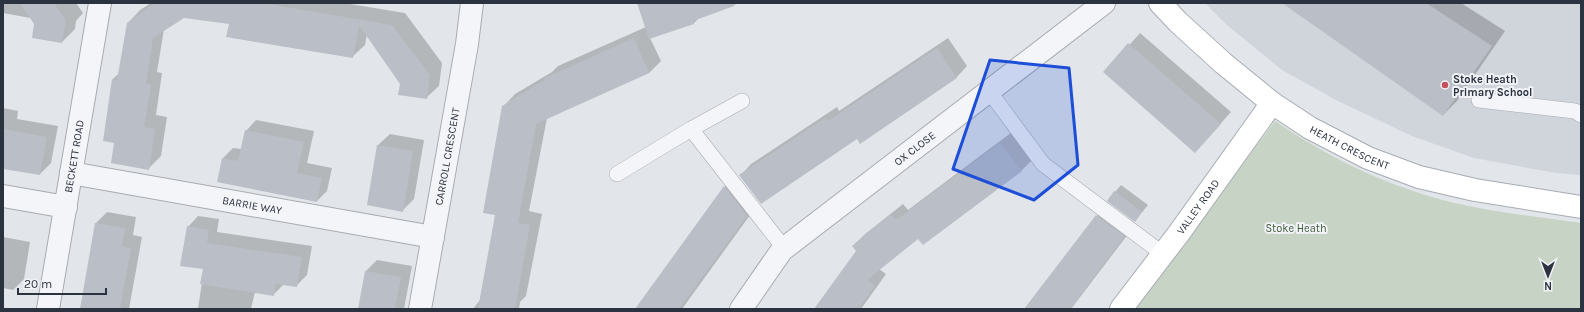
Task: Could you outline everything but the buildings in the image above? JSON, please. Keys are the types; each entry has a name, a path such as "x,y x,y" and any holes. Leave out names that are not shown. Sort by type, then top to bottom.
{"street":[{"name":"BECKETT ROAD","path":"49,309 100,3"},
{"name":"CARROLL CRESCENT","path":"420,309 467,44 472,3"},
{"name":"OX CLOSE","path":"741,309 784,248 1104,3"},
{"name":"HEATH CRESCENT","path":"1160,3 1178,22 1223,63 1272,103 1310,128 1368,158 1419,177 1502,195 1581,207"},
{"name":"VALLEY ROAD","path":"1121,309 1163,254 1272,103"},
{"name":"BARRIE WAY","path":"71,173 433,237"},
{"path":"3,196 66,207"}],"lane":[{"path":"989,91 1043,164 1163,254"},
{"path":"1479,100 1575,111 1581,115"},
{"path":"617,174 691,129 742,101"},
{"path":"691,129 784,248"}],"highlighted area":[{"path":"990,60 1069,68 1078,165 1034,200 953,169"}],"shaded area":[{"name":"Stoke Heath Primary School","path":"1205,3 1581,3 1581,175 1556,173 1474,158 1412,136 1336,100 1282,70 1227,25"}],"green space":[{"name":"Stoke Heath","path":"1275,121 1342,161 1395,185 1433,198 1475,207 1581,223 1581,309 1135,309 1170,259"}],"place":[{"name":"Stoke Heath Primary School","path":"1445,85"}]}
